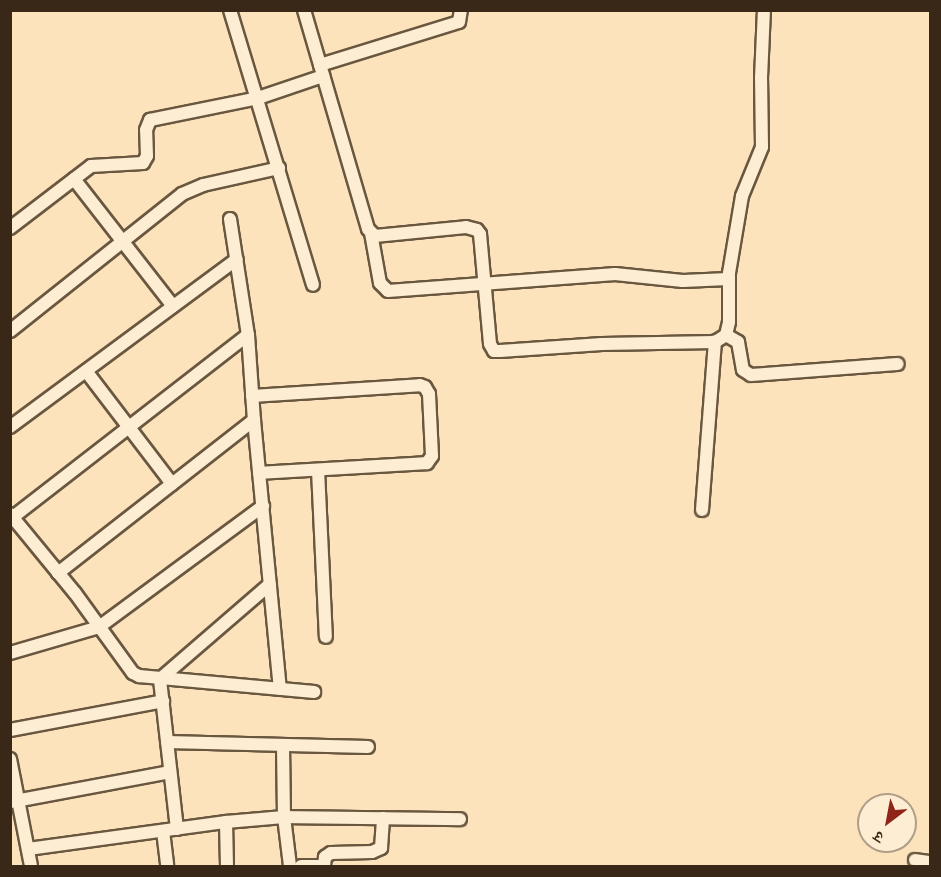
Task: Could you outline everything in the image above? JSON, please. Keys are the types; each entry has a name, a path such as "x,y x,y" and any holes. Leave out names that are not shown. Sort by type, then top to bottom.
{"street":[{"path":"230,10 313,285"},
{"path":"304,10 371,234 380,283 388,291 615,274 682,281 728,279"},
{"path":"10,228 74,179 98,164 143,163 147,156 146,130 150,120 258,98 321,70 459,22 461,10"},
{"path":"371,234 375,236 474,228 480,234 490,344 494,351 602,344 715,342 726,335 729,322 728,279 744,188 762,147 761,78 764,10"},
{"path":"10,331 191,189 279,168"},
{"path":"74,179 173,306"},
{"path":"230,219 248,335 280,689"},
{"path":"10,427 237,259"},
{"path":"248,335 12,516 133,673 160,679 314,692"},
{"path":"726,335 738,342 743,370 751,375 898,364"},
{"path":"702,510 715,342"},
{"path":"86,371 172,484"},
{"path":"252,396 420,385 428,390 432,456 427,463 259,473"},
{"path":"58,573 254,420"},
{"path":"318,470 326,637"},
{"path":"10,653 99,627 263,506"},
{"path":"160,679 270,584"},
{"path":"160,679 177,829"},
{"path":"10,730 163,701"},
{"path":"167,742 368,747"},
{"path":"283,745 284,817 290,867"},
{"path":"10,759 15,801 31,867"},
{"path":"15,801 170,772"},
{"path":"28,849 226,822 284,817 460,819"},
{"path":"301,867 323,867 325,857 331,853 372,852 381,848 383,818"},
{"path":"226,822 227,867"},
{"path":"163,831 167,867"},
{"path":"915,860 930,862"}]}
